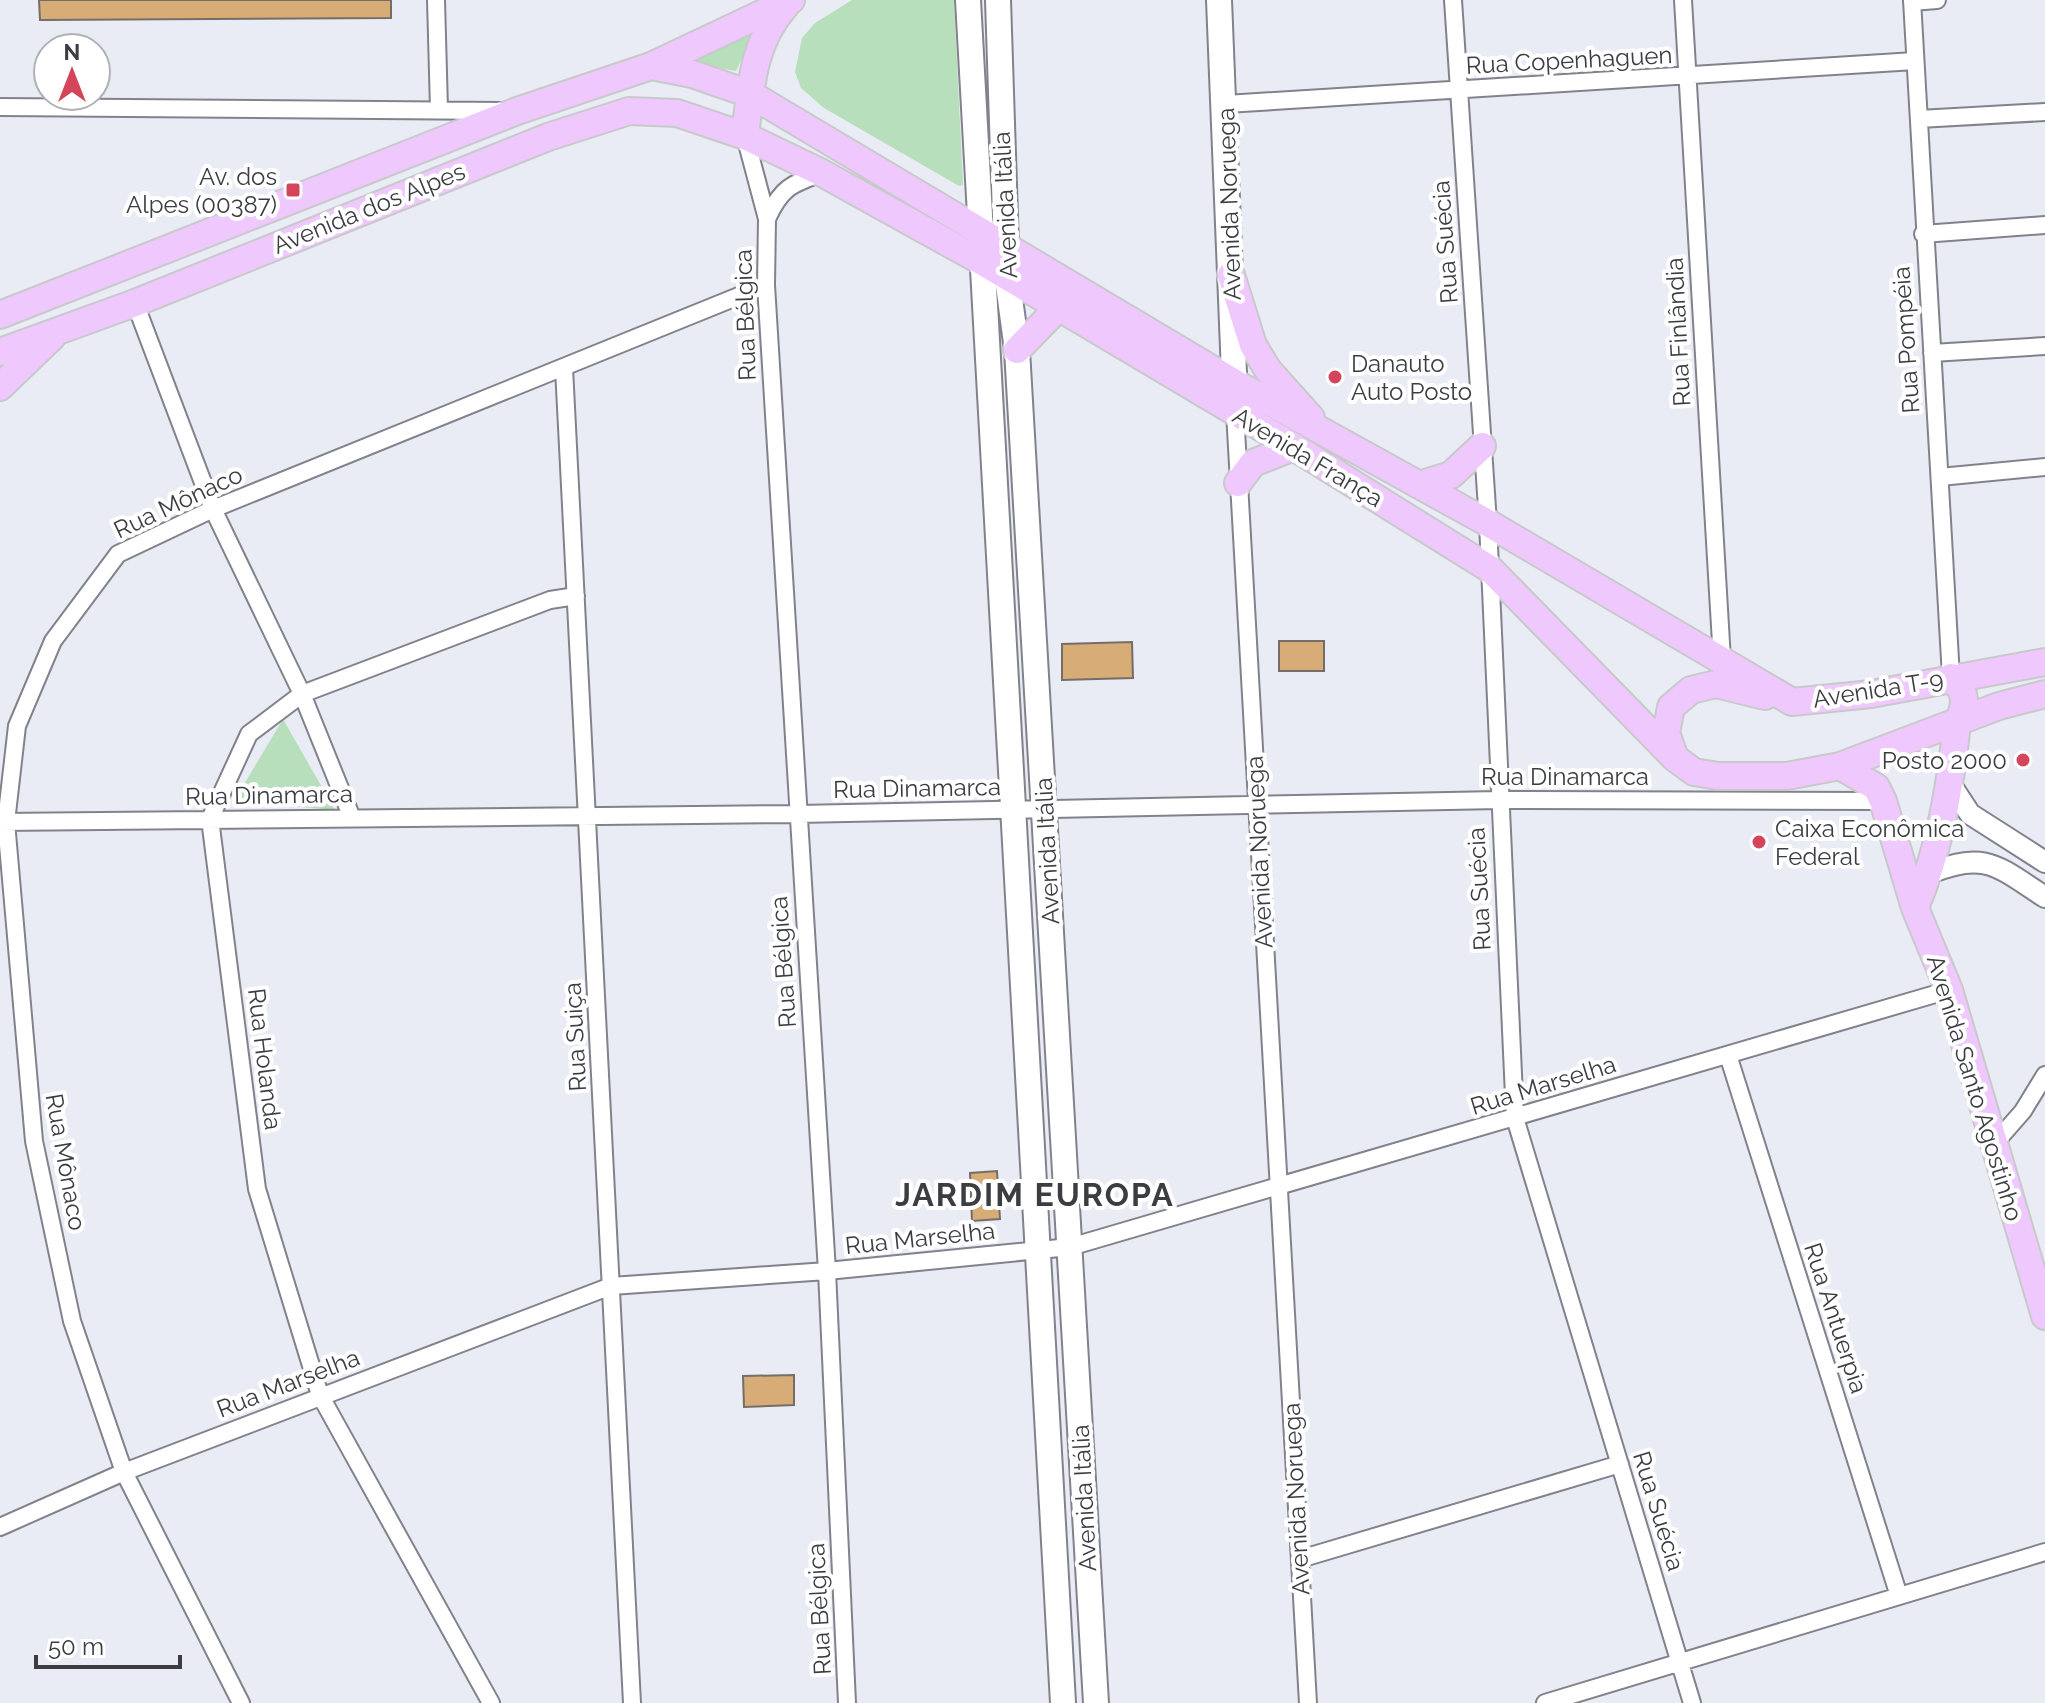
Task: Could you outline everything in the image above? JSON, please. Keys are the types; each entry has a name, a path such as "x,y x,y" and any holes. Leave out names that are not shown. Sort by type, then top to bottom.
{"main road":[{"name":"Avenida dos Alpes","path":"0,315 517,111 651,66 790,0"},
{"path":"745,136 759,45 771,22 790,0"},
{"name":"Avenida Itália","path":"968,0 1063,1703"},
{"name":"Avenida Itália","path":"998,0 1007,277 1017,350 1096,1703"},
{"name":"Avenida Noruega","path":"1219,0 1226,104 1235,412"},
{"name":"Avenida França","path":"651,66 692,74 750,94 1007,244 1235,383 1488,523 1722,660"},
{"name":"Avenida dos Alpes","path":"0,352 135,303 520,146 629,111 677,113 745,136"},
{"name":"Avenida França","path":"745,136 822,173 981,261 1294,447 1490,569 1675,758 1694,772 1753,778 1840,766"},
{"path":"1231,275 1253,345 1268,370 1324,433"},
{"path":"1017,350 1058,308"},
{"path":"0,387 60,329"},
{"path":"1419,485 1451,475 1482,446"},
{"path":"1238,483 1253,463 1294,447"},
{"name":"Avenida T-9","path":"1722,660 1792,702 1871,694 2045,662"},
{"path":"1915,908 1930,873 1951,785 1957,723 1964,710 1964,699 1951,677"},
{"path":"1675,758 1666,733 1671,707 1691,690 1716,684 1792,702"},
{"name":"Avenida T-9","path":"1840,766 1999,706 2045,694"},
{"path":"1840,766 1876,787 1883,801"},
{"name":"Avenida Santo Agostinho","path":"1883,801 1915,908 1949,990 2045,1316"}],"street":[{"path":"436,0 439,109"},
{"name":"Rua Suécia","path":"1453,0 1488,523 1515,1118 1692,1703"},
{"name":"Rua Finlândia","path":"1683,0 1722,660"},
{"path":"1912,1 1937,0"},
{"name":"Rua Pompéia","path":"1912,1 1923,234 1951,677"},
{"name":"Rua Copenhaguen","path":"1226,104 1915,61"},
{"path":"0,107 517,111"},
{"path":"1919,119 2045,112"},
{"name":"Rua Bélgica","path":"745,136 767,219 766,285 827,1271 847,1703"},
{"name":"Rua Bélgica","path":"767,219 778,195 797,182 822,173"},
{"path":"1923,234 2045,225"},
{"name":"Rua Mônaco","path":"241,1703 124,1472 72,1321 34,1141 3,822 17,726 53,641 118,554 213,509 766,285"},
{"path":"135,303 213,509 302,694 352,818"},
{"path":"1932,353 2045,346"},
{"name":"Rua Suiça","path":"564,368 632,1703"},
{"name":"Avenida Noruega","path":"1235,412 1308,1703"},
{"path":"1940,477 2045,467"},
{"path":"210,819 249,734 302,694 550,600 576,596"},
{"path":"1951,785 1970,814 2045,862"},
{"name":"Rua Dinamarca","path":"3,822 798,814 1499,800 1883,801"},
{"name":"Rua Holanda","path":"210,819 257,1189 320,1395 491,1703"},
{"path":"1930,873 1957,862 1981,860 2045,897"},
{"name":"Rua Marselha","path":"0,1527 124,1472 611,1286 827,1271 1070,1247 1279,1189 1949,990"},
{"name":"Rua Antuerpia","path":"1728,1055 1899,1596"},
{"path":"1995,1143 2023,1111 2045,1075"},
{"path":"1300,1559 1620,1464"},
{"path":"1545,1703 2045,1552"}],"green space":[{"path":"852,0 954,0 963,185 959,186 824,108 801,88 795,72 802,38 815,23"},
{"path":"756,29 736,71 676,61"},
{"path":"283,719 335,810 234,801"}],"building":[{"path":"39,0 391,0 391,18 40,20"},
{"path":"1279,641 1324,641 1324,671 1279,671"},
{"path":"1132,642 1133,678 1062,680 1062,644"},
{"path":"997,1171 1000,1219 972,1221 970,1173"},
{"path":"794,1375 794,1405 744,1407 743,1376"}],"place":[{"name":"Av. dos Alpes (00387)","path":"293,190"},
{"name":"Danauto Auto Posto","path":"1335,377"},
{"name":"Posto 2000","path":"2023,760"},
{"name":"Caixa Econômica Federal","path":"1759,842"}],"district":[{"name":"JARDIM EUROPA","path":"1035,1194"}]}
